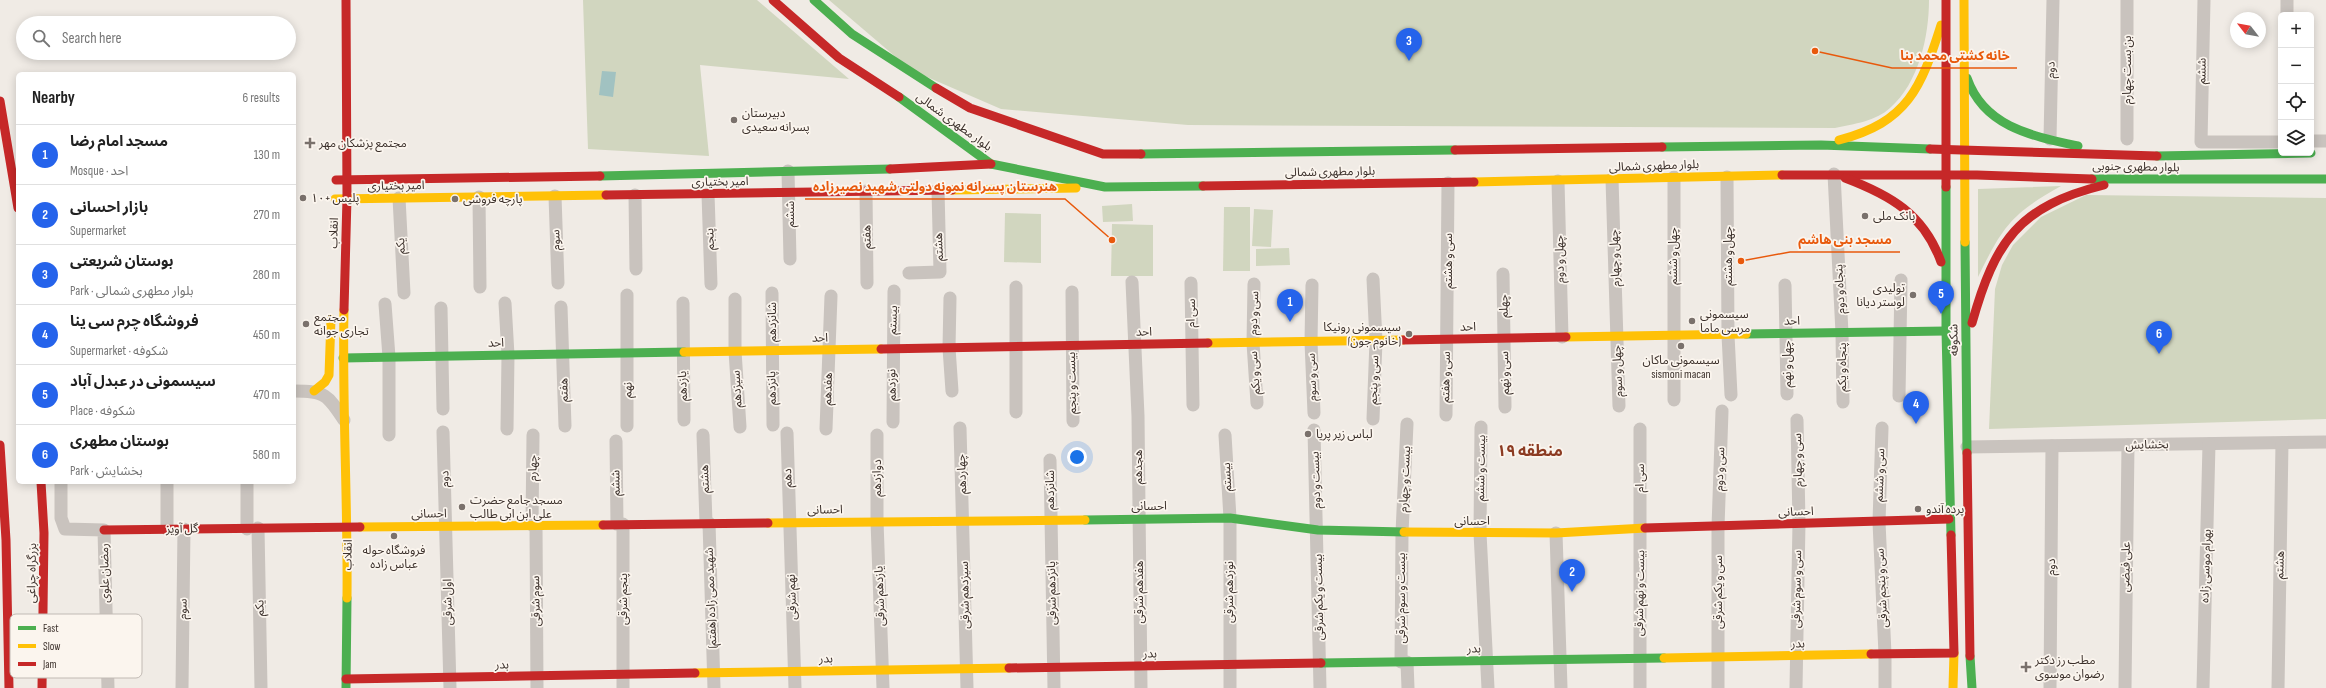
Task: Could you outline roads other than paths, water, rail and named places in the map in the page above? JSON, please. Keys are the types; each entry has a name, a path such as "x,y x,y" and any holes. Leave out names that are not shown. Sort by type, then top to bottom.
{"main road":[{"name":"انقلاب","path":"346,0 347,198 343,358 348,527 346,684"},
{"name":"بلوار مطهری شمالی","path":"773,0 839,58 885,86 991,164 1105,187 1448,183 1834,174 1946,176"},
{"name":"بلوار مطهری شمالی","path":"814,0 852,34 882,55 970,108 1103,154 1821,145 1946,149"},
{"name":"شکوفه","path":"1964,0 1963,150 1970,656 1972,688"},
{"path":"1821,145 1858,135 1877,127 1896,115 1907,100 1931,58 1946,3"},
{"name":"شکوفه","path":"1946,3 1946,331 1949,519 1954,653 1952,688"},
{"path":"1964,52 1969,88 1981,108 2015,127 2050,139 2129,156"},
{"path":"0,101 16,196"},
{"name":"بلوار مطهری جنوبی","path":"1946,149 2129,156 2278,154"},
{"name":"امیر بختیاری","path":"991,164 958,167 566,177 347,180 336,176 335,202 347,198 708,194 1105,187"},
{"path":"1834,174 1889,198 1907,209 1922,223 1934,242 1940,260 1946,296"},
{"name":"بلوار مطهری جنوبی","path":"1946,176 1964,175 2133,180 2326,179"},
{"path":"566,177 568,196"},
{"path":"1966,350 1986,278 2006,240 2019,223 2036,211 2062,197 2087,188 2133,180"},
{"path":"314,391 323,384 329,375 331,306"},
{"name":"احد","path":"343,358 1946,331"},
{"name":"بزرگراه چراغی","path":"0,445 6,540 9,688"},
{"name":"بزرگراه چراغی","path":"41,484 44,534 43,614"},
{"name":"احسانی","path":"348,527 1230,518 1318,530 1402,533 1556,533 1640,528 1718,527 1949,519"},
{"name":"گل آویز","path":"104,530 348,527"},
{"name":"بدر","path":"346,684 537,682 623,675 714,673 1954,653"},
{"name":"بزرگراه چراغی","path":"42,678 42,688"}],"street":[{"name":"دوم","path":"2050,139 2053,0"},
{"name":"بن بست چهارم","path":"2127,0 2128,139"},
{"name":"ششم","path":"2204,0 2201,142 2278,142"},
{"path":"2287,0 2287,12"},
{"path":"2314,141 2326,141"},
{"name":"ششم","path":"788,171 790,192 790,259"},
{"name":"پنجاه و دوم","path":"1834,174 1842,333"},
{"name":"چهل و ششم","path":"1674,177 1674,400"},
{"name":"چهل و هشتم","path":"1727,177 1728,334 1731,395"},
{"name":"چهل و چهارم","path":"1612,180 1617,336"},
{"name":"چهل و دوم","path":"1558,181 1562,337"},
{"name":"سی و هشتم","path":"1447,339 1448,183"},
{"name":"هشتم","path":"909,273 940,272 938,190"},
{"name":"هفتم","path":"866,191 867,284"},
{"name":"پنجم","path":"708,194 711,284"},
{"path":"636,195 636,270"},
{"name":"سوم","path":"554,196 558,283"},
{"path":"479,197 480,287"},
{"name":"یکم","path":"399,198 404,293"},
{"name":"چهلم","path":"1503,274 1504,338"},
{"path":"1373,279 1376,341"},
{"path":"1898,396 1901,280"},
{"name":"هجدهم","path":"1132,282 1138,416 1138,518"},
{"name":"سی ام","path":"1191,283 1193,405"},
{"name":"سی و دوم","path":"1253,342 1254,284"},
{"path":"1311,342 1312,285"},
{"name":"چهل و نهم","path":"1785,285 1787,394"},
{"path":"1016,287 1016,412"},
{"name":"بیستم","path":"892,349 894,291"},
{"path":"1072,292 1072,346"},
{"name":"شانزدهم","path":"772,293 772,351"},
{"path":"627,295 628,353"},
{"path":"829,350 831,296"},
{"path":"950,298 949,348 952,391"},
{"path":"735,351 736,299"},
{"path":"682,352 683,302"},
{"path":"505,303 508,355 507,429"},
{"path":"385,304 389,357 389,435"},
{"path":"441,308 442,409"},
{"path":"561,308 564,354"},
{"name":"پنجاه و یکم","path":"1842,333 1843,402"},
{"name":"چهل و سوم","path":"1617,336 1620,406"},
{"name":"سی و نهم","path":"1504,338 1506,407"},
{"name":"سی و هفتم","path":"1446,415 1447,339"},
{"name":"سی و پنجم","path":"1373,419 1376,341"},
{"name":"سی و یکم","path":"1253,342 1257,403"},
{"name":"سی و سوم","path":"1311,342 1314,413"},
{"name":"بیست و پنجم","path":"1072,346 1073,421"},
{"name":"نوزدهم","path":"892,349 893,422"},
{"name":"هفدهم","path":"826,429 829,350"},
{"name":"سیزدهم","path":"735,351 740,427"},
{"name":"پانزدهم","path":"772,351 773,426"},
{"name":"یازدهم","path":"682,352 684,420"},
{"name":"نهم","path":"627,426 628,353"},
{"name":"هفتم","path":"564,354 565,426"},
{"path":"296,391 314,391 330,398 345,421"},
{"name":"سی و دوم","path":"1718,527 1722,411"},
{"name":"سی و چهارم","path":"1797,420 1799,523"},
{"name":"بیست و چهارم","path":"1402,533 1408,424"},
{"name":"بیست و ششم","path":"1481,427 1480,533 1488,688"},
{"name":"چهاردهم","path":"960,428 964,520"},
{"name":"سی و ششم","path":"1879,522 1882,428"},
{"name":"سی ام","path":"1640,429 1640,528"},
{"name":"بیست و دوم","path":"1314,430 1318,530"},
{"name":"دوم","path":"443,432 447,526"},
{"name":"دهم","path":"787,433 790,522"},
{"name":"چهارم","path":"533,435 534,525"},
{"name":"هشتم","path":"703,435 708,523"},
{"name":"دوازدهم","path":"877,435 877,521"},
{"name":"بیستم","path":"1225,435 1230,518"},
{"name":"ششم","path":"616,441 620,524"},
{"name":"بخشایش","path":"1967,447 2326,442"},
{"name":"هشتم","path":"2278,688 2282,443"},
{"name":"بهرام موسی زاده","path":"2203,688 2210,444"},
{"name":"علی فیضی","path":"2125,688 2128,445"},
{"name":"دوم","path":"2050,688 2052,446"},
{"name":"شانزدهم","path":"1050,460 1050,519"},
{"name":"گل آویز","path":"61,484 61,518 65,529 104,530"},
{"path":"167,484 167,530"},
{"path":"247,484 252,528"},
{"name":"هفدهم شرقی","path":"1138,518 1141,688"},
{"name":"نوزدهم شرقی","path":"1230,518 1230,688"},
{"name":"پانزدهم شرقی","path":"1050,519 1054,688"},
{"name":"سیزدهم شرقی","path":"964,520 967,688"},
{"name":"یازدهم شرقی","path":"877,521 883,688"},
{"name":"نهم شرقی","path":"790,522 796,688"},
{"name":"سی و پنجم شرقی","path":"1879,522 1885,654 1885,688"},
{"name":"شهید ممی زاده (هفتم)","path":"708,523 714,688"},
{"name":"سی و سوم شرقی","path":"1796,688 1795,656 1799,523"},
{"name":"پنجم شرقی","path":"620,524 623,688"},
{"name":"سوم شرقی","path":"534,525 537,682"},
{"name":"اول شرقی","path":"447,526 450,683"},
{"name":"سی و یکم شرقی","path":"1718,527 1718,688"},
{"name":"یکم","path":"252,528 261,688"},
{"name":"بیست و نهم شرقی","path":"1640,528 1640,688"},
{"name":"سوم","path":"182,688 184,529"},
{"name":"رمضان علوی","path":"104,530 106,614"},
{"name":"بیست و یکم شرقی","path":"1318,530 1320,688"},
{"name":"بیست و سوم شرقی","path":"1402,533 1404,662 1408,688"},
{"path":"1556,533 1561,688"},
{"name":"رمضان علوی","path":"108,678 108,688"}],"water":[{"path":"602,71 616,72 613,97 599,95"}],"place":[{"name":"خانه کشتی محمد بنا","path":"1815,51"},
{"name":"بوستان شریعتی","path":"1409,61"},
{"name":"دبیرستان پسرانه سعیدی","path":"734,120"},
{"name":"مجتمع پزشکان مهر","path":"310,143"},
{"name":"پلیس +۱۰","path":"303,198"},
{"name":"پارچه فروشی","path":"455,199"},
{"name":"بانک ملی","path":"1865,216"},
{"name":"هنرستان پسرانه نمونه دولتی شهید نصیرزاده","path":"1112,240"},
{"name":"مسجد بنی هاشم","path":"1741,261"},
{"name":"تولیدی لوستر دیانا","path":"1913,295"},
{"name":"سیسمونی در عبدل آباد","path":"1941,314"},
{"name":"سیسمونی مرسی ماما","path":"1692,321"},
{"name":"مسجد امام رضا","path":"1290,322"},
{"name":"مجتمع تجاری جوانه","path":"306,324"},
{"name":"سیسمونی رونیکا (خانوم جون)","path":"1409,334"},
{"name":"سیسمونی ماکان sismoni macan","path":"1681,346"},
{"name":"بوستان مطهری","path":"2159,354"},
{"name":"فروشگاه چرم سی ینا","path":"1916,424"},
{"name":"لباس زیر پریا","path":"1308,434"},
{"name":"مسجد جامع حضرت علی ابن ابی طالب","path":"462,507"},
{"name":"پرده آندو","path":"1918,509"},
{"name":"فروشگاه حوله عباس زاده","path":"394,536"},
{"name":"بازار احسانی","path":"1572,592"},
{"name":"مطب رز دکتر رضوان موسوی","path":"2026,667"}],"district":[{"name":"منطقه ۱۹","path":"1530,451"}]}
